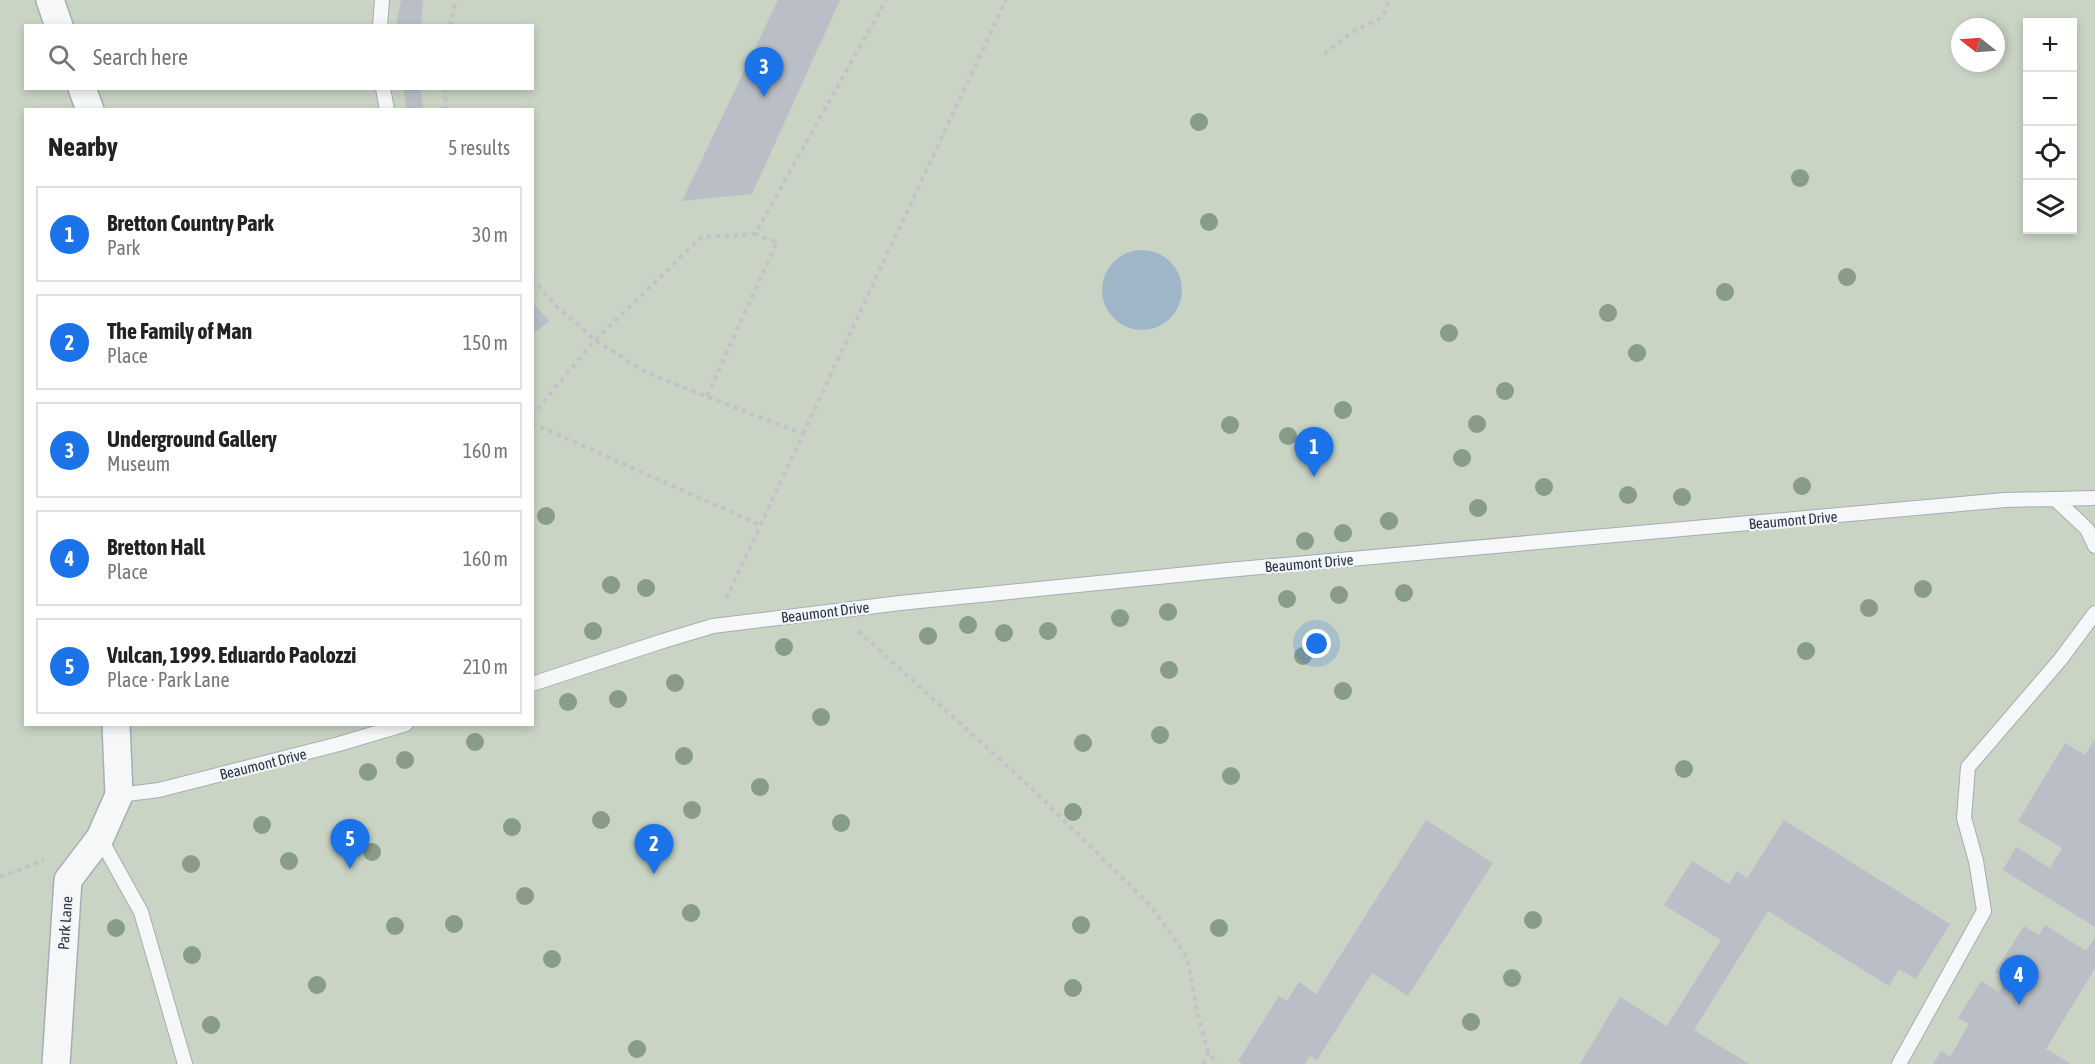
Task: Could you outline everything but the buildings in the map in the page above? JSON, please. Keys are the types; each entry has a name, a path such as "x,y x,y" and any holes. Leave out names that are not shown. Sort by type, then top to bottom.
{"street":[{"path":"50,0 58,24"},
{"path":"83,90 89,108"},
{"name":"Park Lane","path":"56,1064 68,880 100,838 119,795 116,726"}],"lane":[{"path":"380,24 382,0"},
{"path":"383,90 387,108"},
{"name":"Beaumont Drive","path":"534,683 713,626 912,601 2005,500 2095,498"},
{"path":"2055,499 2087,529 2095,546"},
{"path":"1899,1064 1984,911 1976,861 1964,818 1968,767 2060,660 2095,613"},
{"name":"Beaumont Drive","path":"119,795 159,790 339,744 399,726"},
{"path":"100,838 141,912 185,1064"}],"path":[{"path":"450,24 456,0"},
{"path":"755,234 886,0"},
{"path":"713,626 1006,0"},
{"path":"1324,54 1352,32 1383,17 1389,0"},
{"path":"445,90 446,108"},
{"path":"534,414 595,340 702,237 755,234 777,242 707,396"},
{"path":"534,280 555,305 595,340 647,373 803,434"},
{"path":"534,424 760,525"},
{"path":"835,611 1025,782 1151,906 1187,957 1198,1016 1208,1051 1216,1064"},
{"path":"1203,1064 1208,1051"}],"green space":[{"path":"0,0 2095,0 2095,1064 0,1064"}],"water":[{"path":"1142,250 1157,253 1170,262 1179,275 1182,290 1179,305 1170,318 1157,327 1142,330 1127,327 1114,318 1105,305 1102,290 1105,275 1114,262 1127,253"}],"place":[{"name":"Underground Gallery","path":"764,97"},
{"name":"Bretton Country Park","path":"1314,477"},
{"name":"Vulcan, 1999. Eduardo Paolozzi","path":"350,869"},
{"name":"The Family of Man","path":"654,874"},
{"name":"Bretton Hall","path":"2019,1005"}]}
